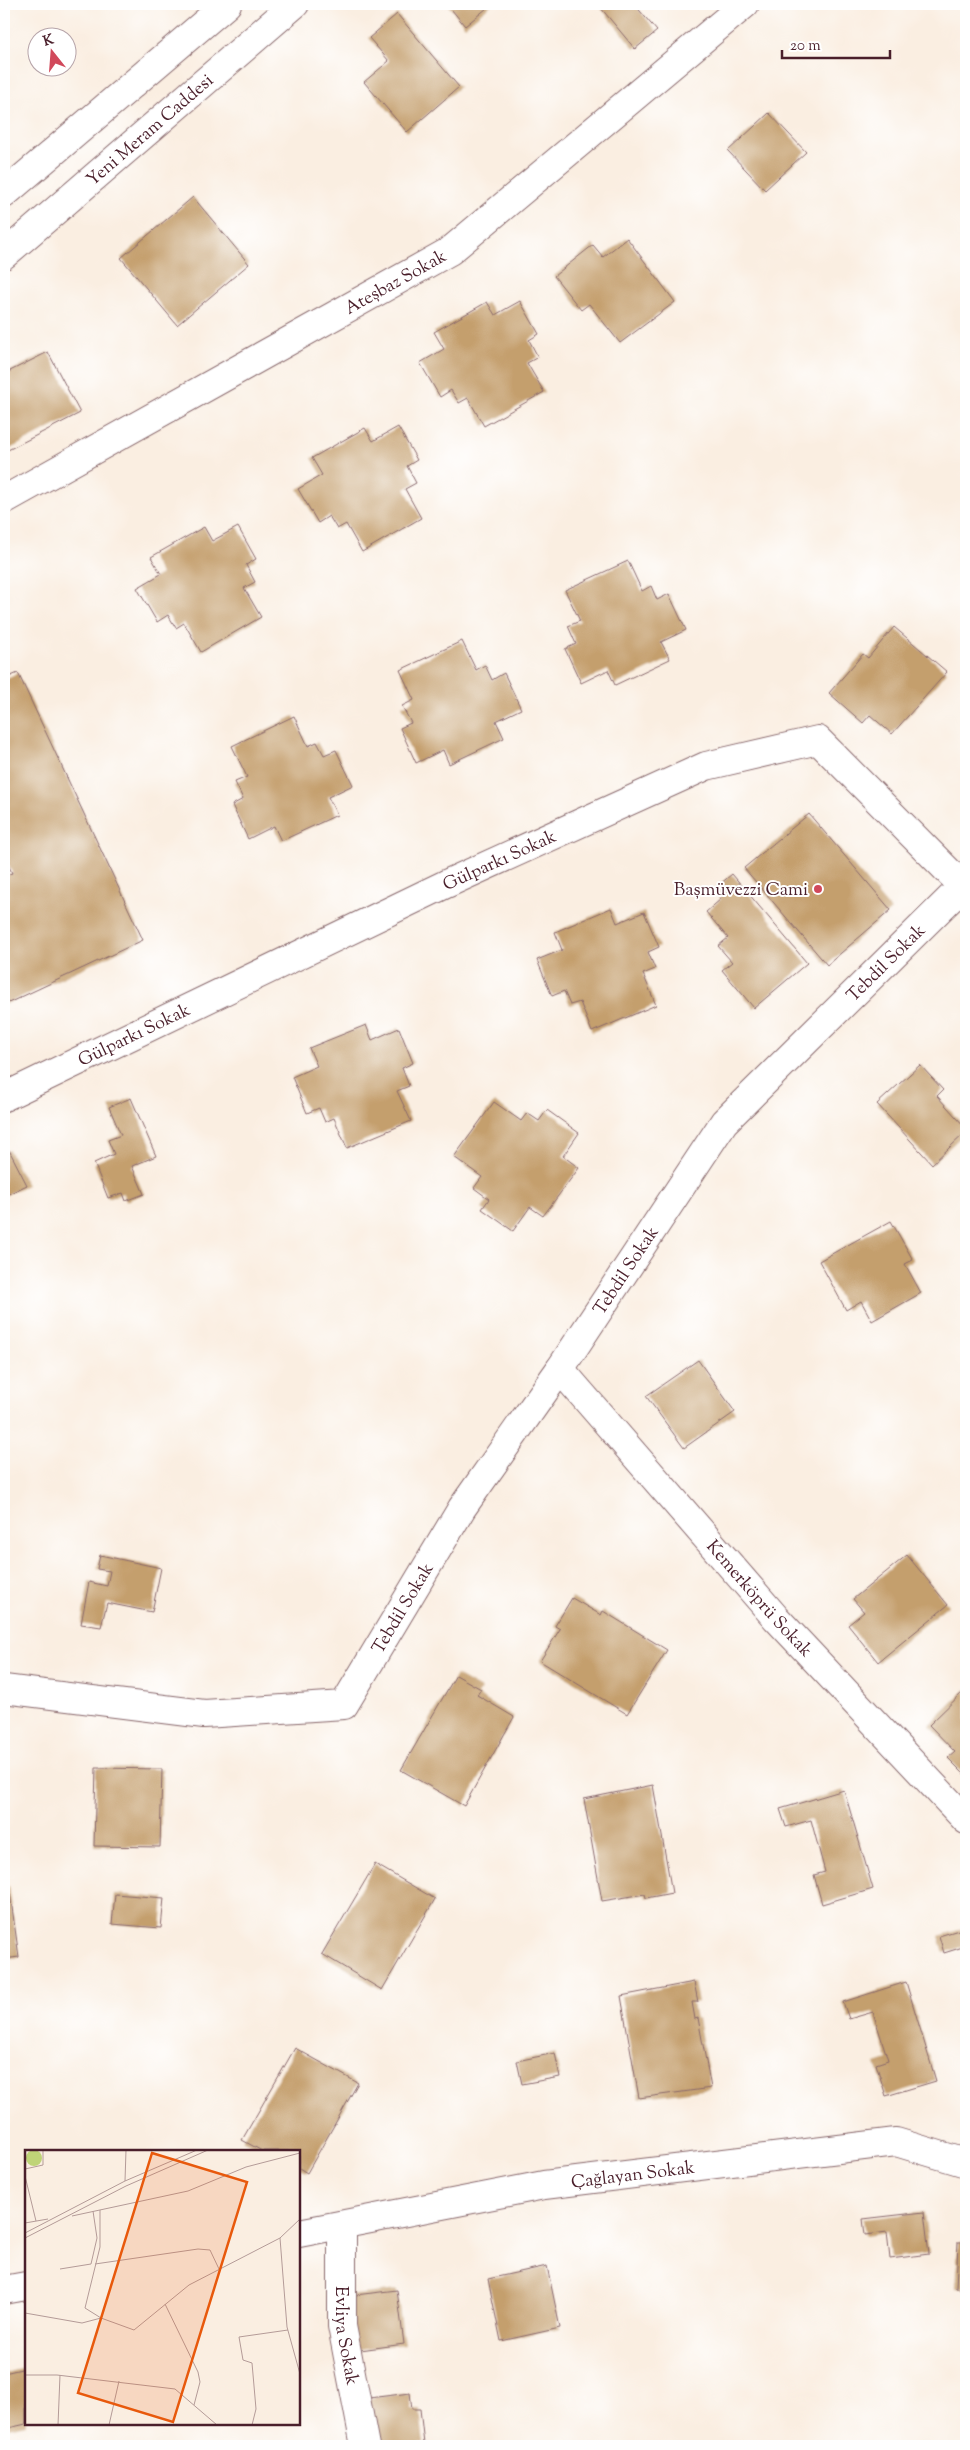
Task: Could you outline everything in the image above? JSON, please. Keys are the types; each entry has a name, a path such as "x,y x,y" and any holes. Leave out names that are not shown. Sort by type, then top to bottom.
{"street":[{"path":"4,194 227,4"},
{"name":"Yeni Meram Caddesi","path":"4,255 295,4"},
{"name":"Ateşbaz Sokak","path":"4,500 450,251 745,4"},
{"name":"Gülparkı Sokak","path":"4,1097 446,884 706,766 818,740 965,885"},
{"name":"Tebdil Sokak","path":"4,1689 204,1714 344,1705 462,1508 560,1369 724,1122 965,885"},
{"name":"Kemerköprü Sokak","path":"560,1369 776,1618 966,1820"},
{"name":"Çağlayan Sokak","path":"300,2233 544,2186 896,2142 966,2163"},
{"name":"Evliya Sokak","path":"342,2225 342,2326 365,2446"},
{"path":"4,2290 25,2286"}],"building":[{"path":"447,4 492,4 465,26"},
{"path":"604,4 634,4 657,31 635,49 600,7"},
{"path":"397,14 459,87 407,132 364,82 389,61 369,38"},
{"path":"769,113 806,152 765,190 728,151"},
{"path":"193,197 249,264 177,325 121,258"},
{"path":"627,238 675,302 620,343 589,304 581,310 554,276 593,245 603,257"},
{"path":"520,301 539,334 529,340 538,357 527,363 544,392 484,426 468,398 459,403 451,390 440,397 420,363 444,349 434,332 487,302 495,315"},
{"path":"48,352 80,413 4,452 4,374"},
{"path":"398,427 417,460 407,466 416,483 405,489 421,518 362,552 346,524 337,529 329,516 318,523 298,489 322,475 312,458 365,428 373,441"},
{"path":"204,527 212,541 238,527 256,559 246,565 255,582 244,588 261,617 201,652 184,623 176,628 168,615 157,622 137,588 161,574 151,557"},
{"path":"628,561 642,591 651,586 657,600 669,594 686,630 661,642 670,659 615,685 608,670 581,683 565,649 576,644 568,626 580,621 565,590"},
{"path":"894,627 947,672 892,734 870,715 863,723 829,693 863,654 868,658"},
{"path":"462,641 476,670 485,665 492,680 504,673 521,709 496,721 504,738 449,764 443,750 416,763 400,728 411,723 402,706 414,700 400,670"},
{"path":"18,673 143,940 4,1005 4,876 12,873 4,856 4,679"},
{"path":"294,716 308,746 317,742 324,755 336,750 353,785 328,797 337,815 281,841 274,826 248,839 232,805 243,799 235,782 247,777 232,746"},
{"name":"Başmüvezzi Cami","path":"809,814 891,910 827,965 744,868"},
{"path":"732,874 807,963 754,1008 722,970 732,962 718,946 728,938 706,912 721,899 713,890"},
{"path":"611,908 617,923 644,912 659,947 648,952 655,969 643,974 656,1005 592,1032 580,1002 570,1005 564,991 552,996 537,960 562,950 555,932"},
{"path":"366,1025 372,1040 399,1028 413,1063 402,1068 409,1086 397,1091 411,1121 347,1148 334,1118 325,1122 319,1108 307,1113 292,1077 317,1066 309,1048"},
{"path":"920,1065 943,1090 937,1096 966,1128 966,1132 932,1164 877,1104"},
{"path":"131,1098 156,1156 132,1166 144,1194 126,1201 123,1193 108,1198 94,1163 114,1154 108,1140 121,1135 109,1107"},
{"path":"494,1102 521,1121 527,1113 539,1121 547,1110 579,1133 563,1156 579,1168 543,1216 530,1207 513,1231 482,1209 489,1199 474,1188 482,1177 454,1157"},
{"path":"9,1150 27,1185 4,1196 4,1153"},
{"path":"891,1221 913,1260 905,1264 921,1293 872,1321 861,1301 846,1310 819,1261"},
{"path":"698,1360 735,1412 684,1448 646,1396"},
{"path":"100,1555 161,1568 152,1612 107,1603 101,1627 81,1624 89,1582 107,1586 110,1571 97,1569"},
{"path":"907,1555 948,1605 878,1662 848,1625 864,1612 853,1599"},
{"path":"572,1598 601,1615 603,1611 667,1650 627,1714 540,1661 560,1629 555,1626"},
{"path":"456,1675 481,1689 477,1695 514,1717 464,1806 401,1770"},
{"path":"966,1689 966,1772 964,1774 948,1758 955,1752 929,1725"},
{"path":"96,1768 162,1769 160,1847 94,1846"},
{"path":"653,1785 672,1893 646,1898 645,1894 602,1901 584,1799"},
{"path":"844,1790 873,1889 822,1904 814,1875 825,1872 811,1820 786,1827 780,1809"},
{"path":"375,1864 435,1899 382,1990 322,1954"},
{"path":"9,1886 19,1957 4,1959 4,1887"},
{"path":"115,1894 164,1898 161,1928 112,1924"},
{"path":"962,1929 966,1946 944,1953 939,1936"},
{"path":"694,1982 698,2002 692,2002 695,2019 698,2018 711,2088 639,2098 621,1996"},
{"path":"906,1982 936,2081 886,2096 876,2064 888,2060 873,2012 849,2019 843,2002"},
{"path":"295,2048 358,2083 307,2173 300,2169 300,2150 260,2150 242,2140"},
{"path":"555,2053 560,2077 522,2084 517,2061"},
{"path":"924,2212 929,2254 890,2259 887,2232 865,2235 863,2219"},
{"path":"958,2242 966,2242 966,2289 956,2288"},
{"path":"547,2266 560,2328 501,2341 488,2279"},
{"path":"397,2290 404,2344 353,2351 347,2296"},
{"path":"25,2368 25,2424 4,2429 4,2373"},
{"path":"410,2393 412,2409 420,2409 424,2444 374,2446 369,2398"}],"place":[{"name":"Başmüvezzi Cami","path":"818,889"}]}
